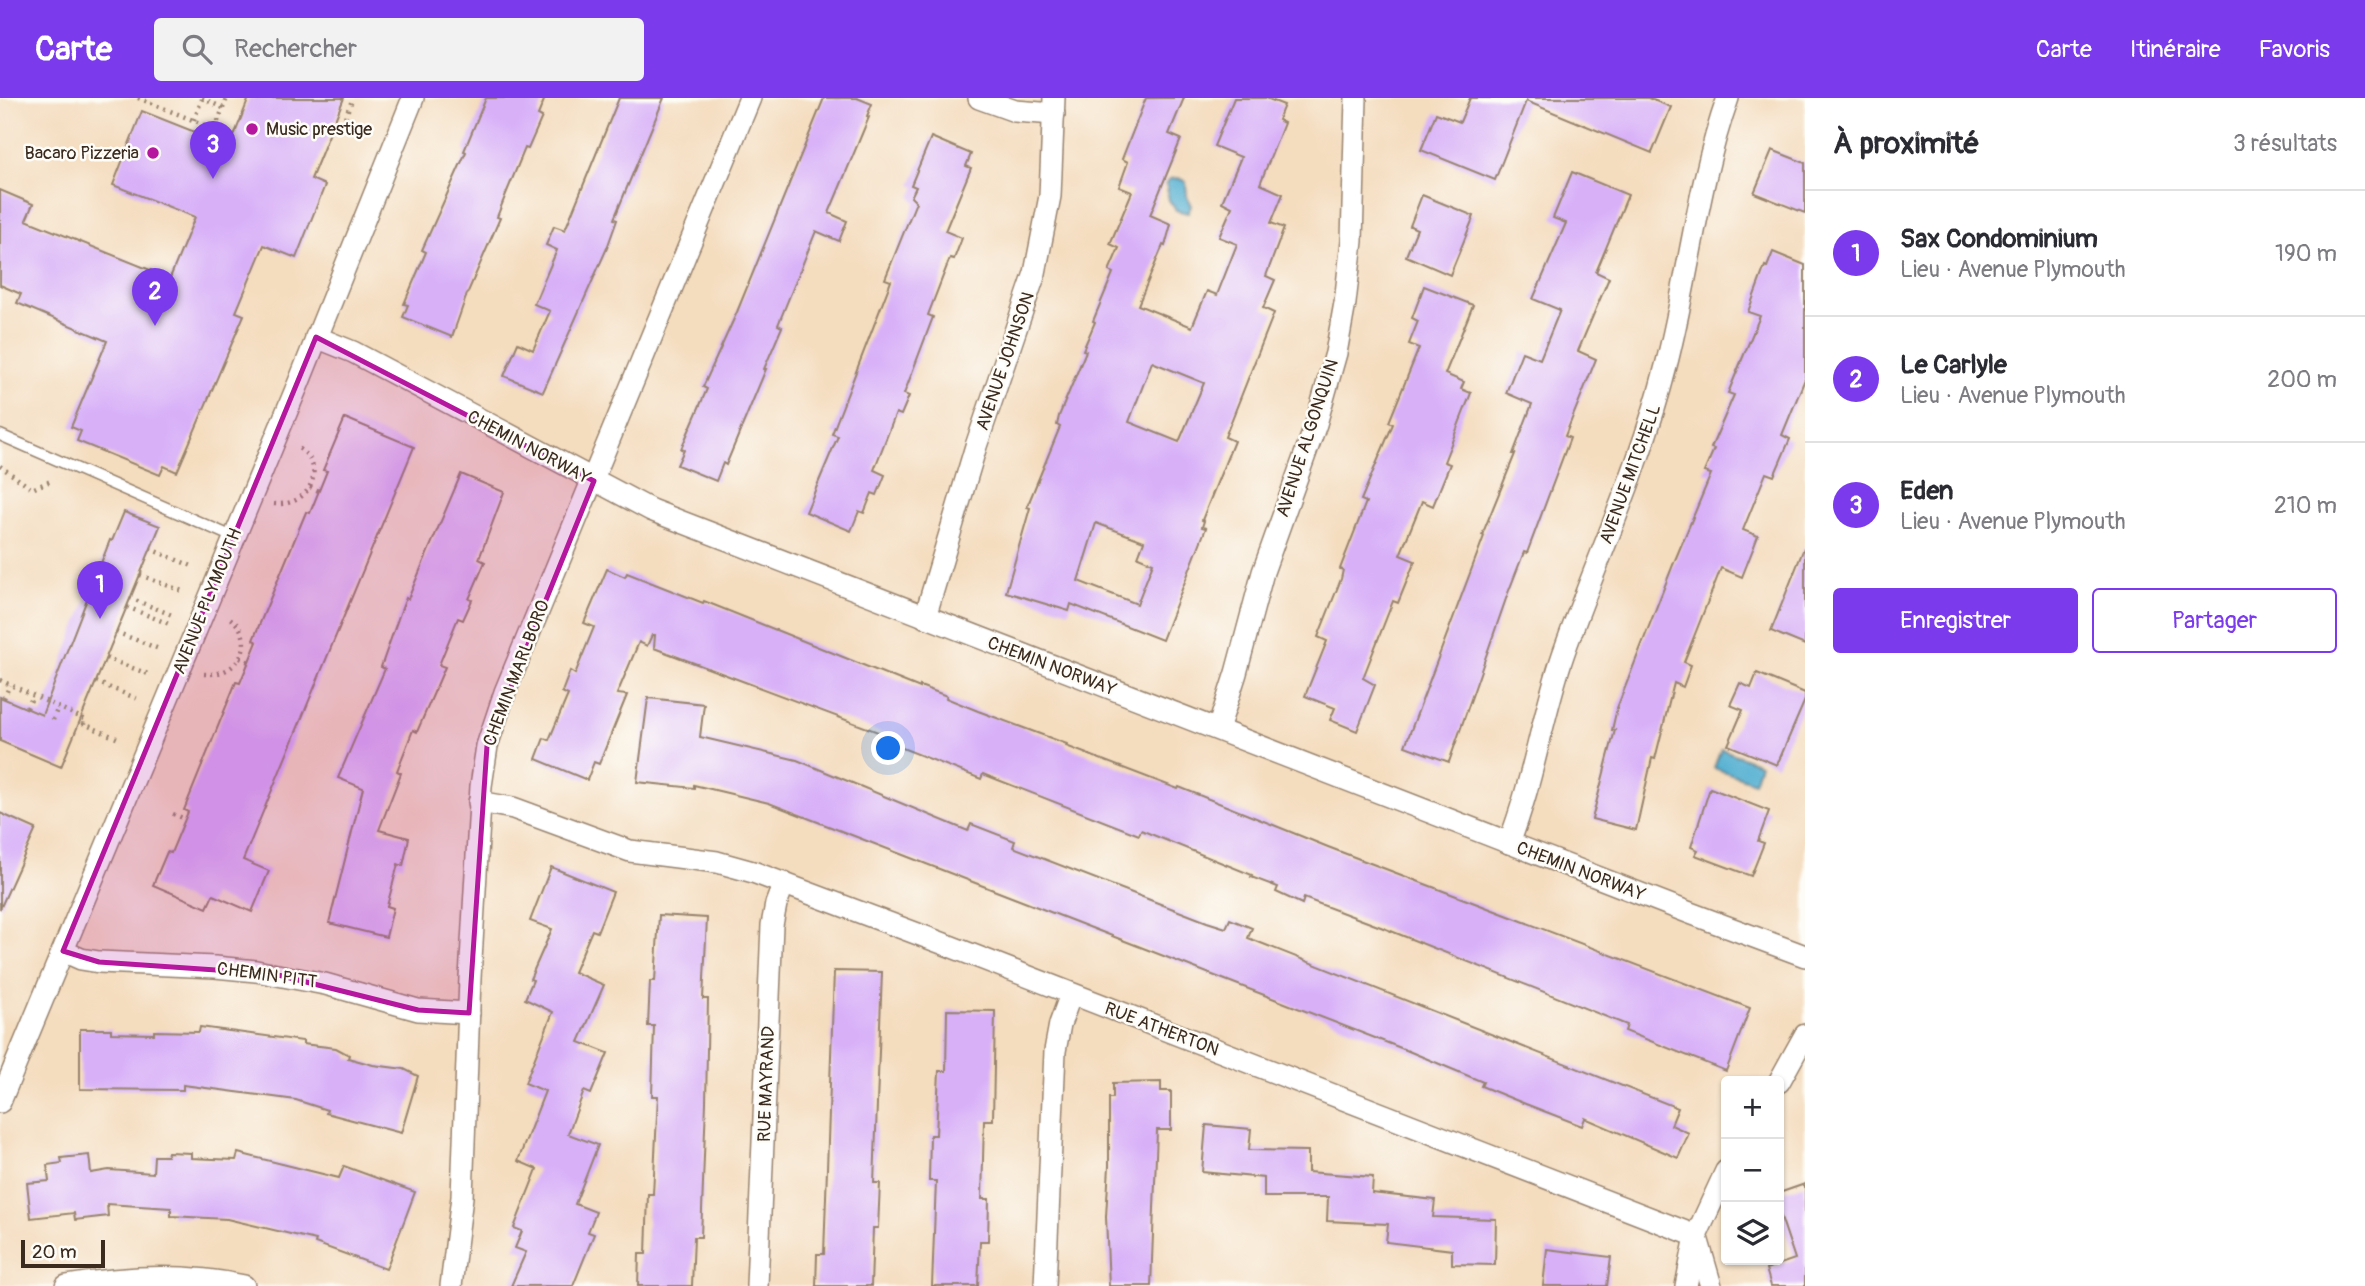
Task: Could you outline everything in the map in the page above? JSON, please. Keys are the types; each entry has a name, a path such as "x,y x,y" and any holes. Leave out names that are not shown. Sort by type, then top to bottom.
{"street":[{"name":"AVENUE PLYMOUTH","path":"0,1102 414,98"},
{"name":"CHEMIN MARLBORO","path":"451,1286 462,1197 479,802 486,746 750,98"},
{"path":"979,98 1015,111 1054,106"},
{"name":"AVENUE ALGONQUIN","path":"1218,729 1230,695 1263,572 1316,424 1336,353 1353,241 1356,98"},
{"name":"AVENUE MITCHELL","path":"1509,843 1524,799 1563,655 1635,470 1655,407 1673,339 1701,191 1728,98"},
{"name":"AVENUE JOHNSON","path":"925,617 972,458 1035,273 1050,196 1054,106"},
{"name":"CHEMIN NORWAY","path":"316,337 353,352 663,515 1805,956"},
{"name":"RUE ATHERTON","path":"479,802 513,808 620,848 717,862 784,883 1696,1236"},
{"name":"RUE MAYRAND","path":"757,1286 772,925 784,883"},
{"name":"CHEMIN PITT","path":"63,951 81,959 99,962 256,971 326,984 418,1010 469,1013"},
{"path":"1045,1286 1055,1051 1060,1024 1071,994"},
{"path":"1782,1076 1805,1035"},
{"path":"1686,1286 1696,1236 1721,1182"},
{"path":"1696,1236 1711,1286"},
{"path":"66,1286 118,1279 167,1278 244,1286"}],"lane":[{"path":"0,435 233,537"}],"path":[{"path":"138,98 215,129 227,98"},
{"path":"194,120 202,98 223,108"},
{"path":"345,117 353,98"},
{"path":"274,503 299,501 310,487 312,466 304,451 298,447"},
{"path":"0,466 32,489 62,477"},
{"path":"310,487 319,491"},
{"path":"150,549 192,566"},
{"path":"140,575 182,591"},
{"path":"130,598 172,615"},
{"path":"127,607 169,624"},
{"path":"204,674 229,671 240,658 242,636 239,627 228,617"},
{"path":"116,632 159,649"},
{"path":"106,658 149,674"},
{"path":"240,658 249,662"},
{"path":"0,682 86,720 84,724 121,740"},
{"path":"96,682 138,699"},
{"path":"4,698 10,685"},
{"path":"27,708 33,695"},
{"path":"52,720 58,707"},
{"path":"173,814 185,819"}],"highlighted area":[{"path":"316,337 594,481 487,746 469,1013 418,1010 274,974 99,962 63,951"}],"water":[{"path":"1178,178 1186,182 1191,206 1188,213 1176,210 1169,200 1166,183 1170,179"},
{"path":"1721,749 1760,764 1754,782 1714,768"}],"building":[{"path":"249,98 344,98 311,179 325,185 296,258 264,245 236,312 244,315 177,472 164,466 160,475 77,441 81,431 71,427 107,341 17,303 21,294 0,285 0,190 33,204 26,220 170,278 195,217 113,185 142,111 230,146"},
{"path":"486,98 545,98 538,115 542,117 528,149 525,148 506,194 497,217 500,218 467,294 452,337 403,317 408,305 404,304 426,252 422,250 466,152 464,151"},
{"path":"619,98 664,98 614,219 617,220 607,248 543,392 504,376 518,343 533,350 550,311 534,304 557,250 546,245 554,226 565,230"},
{"path":"824,98 857,98 872,104 829,213 847,221 839,241 816,231 778,325 782,327 766,369 726,465 723,463 716,481 677,465 684,450 681,449 707,389 703,387 737,312"},
{"path":"1146,98 1184,98 1169,134 1181,139 1150,215 1171,224 1165,246 1163,245 1138,305 1192,327 1207,291 1217,295 1237,244 1219,237 1232,207 1222,202 1241,157 1214,146 1234,98 1266,98 1284,105 1278,120 1284,123 1260,184 1283,194 1271,223 1284,228 1266,276 1275,280 1263,308 1274,313 1225,437 1234,441 1202,520 1202,527 1206,528 1162,640 1071,604 1069,611 1006,592 1030,508 1027,507 1060,427 1057,425 1059,416 1086,351 1083,350 1095,322 1093,321 1113,273 1109,271 1119,248 1110,244 1132,192 1119,187 1128,162 1122,159","holes":["1152,362 1204,383 1179,442 1129,422","1096,523 1144,541 1138,557 1153,563 1137,604 1078,581"]},
{"path":"1470,98 1648,98 1671,107 1652,153 1526,101 1495,180 1421,150 1436,113 1460,122"},
{"path":"931,137 971,154 966,166 971,168 945,231 962,238 954,259 950,258 928,315 933,317 904,394 909,396 901,415 896,413 874,470 885,475 877,495 872,493 864,513 859,511 851,531 806,512 838,436 832,434 891,281 885,279 916,202 911,197 916,187 911,185"},
{"path":"1772,150 1805,163 1805,213 1754,193"},
{"path":"1572,172 1628,195 1596,272 1609,278 1578,351 1596,359 1565,436 1570,438 1527,553 1524,552 1508,593 1449,762 1405,746 1532,404 1506,393 1522,352 1540,359 1560,310 1533,299 1566,223 1553,218"},
{"path":"1422,195 1474,216 1450,275 1406,256 1417,229 1410,226"},
{"path":"1773,252 1805,265 1805,379 1782,435 1790,439 1774,476 1766,473 1743,530 1758,536 1742,577 1721,568 1684,662 1691,665 1683,687 1674,683 1655,759 1652,758 1636,830 1592,819 1615,730 1612,730 1617,708 1711,474 1704,472 1714,449 1711,448 1734,395 1728,393 1760,316 1748,312"},
{"path":"1424,286 1473,305 1445,374 1464,382 1461,389 1471,393 1444,462 1450,464 1433,506 1422,501 1400,555 1415,561 1398,603 1393,601 1363,678 1375,685 1357,731 1330,720 1335,708 1305,696 1327,641 1318,637 1341,579 1343,570 1340,569 1366,502 1361,500 1393,424 1389,422 1419,348 1409,344 1418,321 1412,318"},
{"path":"345,418 414,447 243,860 269,871 252,912 213,895 207,908 153,885 167,852 171,853 188,812 184,810 236,682 240,683 257,642 253,640 306,512 310,513 327,471 323,470"},
{"path":"461,474 504,492 479,559 485,562 469,599 472,600 463,620 458,618 439,665 445,667 417,732 413,730 397,771 401,773 379,830 409,838 403,866 398,864 387,906 393,908 386,937 329,923 363,788 338,778 385,669 381,667 406,598 408,599"},
{"path":"124,512 160,526 61,767 0,741 0,697 42,715 110,540 112,541"},
{"path":"1805,548 1805,645 1771,631"},
{"path":"607,569 625,577 627,573 703,603 704,601 1067,744 1066,746 1178,789 1179,787 1328,847 1750,1008 1726,1071 1625,1031 1627,1025 1386,929 1304,898 1302,904 1276,892 1278,887 1251,877 1252,875 1141,830 1139,835 983,774 981,779 887,742 889,736 654,648 655,635 652,635 647,646 639,642 617,694 627,695 599,764 594,762 587,780 536,759 544,738 549,740 568,695 562,692 570,671 575,674 594,627 584,623"},
{"path":"1757,673 1805,693 1805,700 1777,765 1728,745 1743,710 1730,705 1740,683 1751,688"},
{"path":"648,698 704,704 700,737 797,760 968,831 971,824 1015,841 1013,847 1207,922 1226,928 1230,919 1252,928 1248,938 1678,1108 1671,1125 1689,1133 1678,1158 1585,1118 1582,1126 1481,1086 1483,1082 1406,1050 769,803 694,785 694,788 637,782"},
{"path":"1710,788 1769,811 1758,841 1764,843 1751,876 1695,855 1698,850 1691,847"},
{"path":"0,813 36,829 0,909"},
{"path":"551,867 613,892 597,932 592,930 574,972 604,985 579,1042 608,1053 591,1094 584,1091 568,1134 598,1145 575,1204 596,1212 588,1232 594,1234 573,1286 511,1286 526,1252 515,1248 522,1231 514,1228 537,1169 518,1161 545,1091 525,1083 553,1012 525,999 533,980 530,979 552,929 530,921"},
{"path":"659,915 707,918 703,999 708,999 701,1237 694,1237 692,1286 638,1286 639,1254 646,1254 648,1194 653,1194 658,1096 652,1096 654,1026 648,1026 650,981 655,981"},
{"path":"834,971 882,972 874,1183 880,1183 878,1228 873,1228 871,1286 816,1286 817,1254 824,1254"},
{"path":"947,1010 995,1011 993,1120 984,1120 982,1199 989,1199 988,1241 980,1241 978,1286 932,1286 936,1181 929,1181 930,1135 936,1135 939,1071 946,1071"},
{"path":"200,1027 336,1048 349,1055 348,1058 404,1069 418,1076 401,1133 326,1113 327,1110 296,1100 183,1085 183,1090 80,1089 80,1029 154,1034 154,1031 199,1032"},
{"path":"1161,1082 1161,1091 1171,1091 1171,1130 1157,1130 1151,1286 1109,1286 1106,1217 1109,1098 1113,1098 1113,1083"},
{"path":"1206,1125 1251,1129 1249,1150 1308,1151 1308,1172 1373,1177 1372,1193 1435,1200 1433,1217 1496,1219 1495,1265 1452,1264 1452,1250 1386,1242 1388,1224 1327,1221 1328,1197 1264,1197 1264,1178 1202,1172"},
{"path":"168,1152 191,1153 191,1158 236,1160 238,1153 339,1178 344,1166 415,1192 386,1269 315,1243 316,1240 227,1219 171,1216 171,1208 107,1204 108,1216 75,1220 74,1213 31,1218 27,1183 49,1181 47,1165 62,1163 61,1158 89,1155 91,1173 109,1170 153,1173 154,1156 167,1156"},
{"path":"1805,1184 1805,1286 1771,1286 1766,1269 1795,1259 1784,1226 1784,1191"},
{"path":"1547,1249 1611,1257 1607,1286 1543,1286"}],"place":[{"name":"Music prestige","path":"252,129"},
{"name":"Bacaro Pizzeria","path":"153,153"},
{"name":"Eden","path":"213,179"},
{"name":"Le Carlyle","path":"155,326"},
{"name":"Sax Condominium","path":"100,619"}]}
